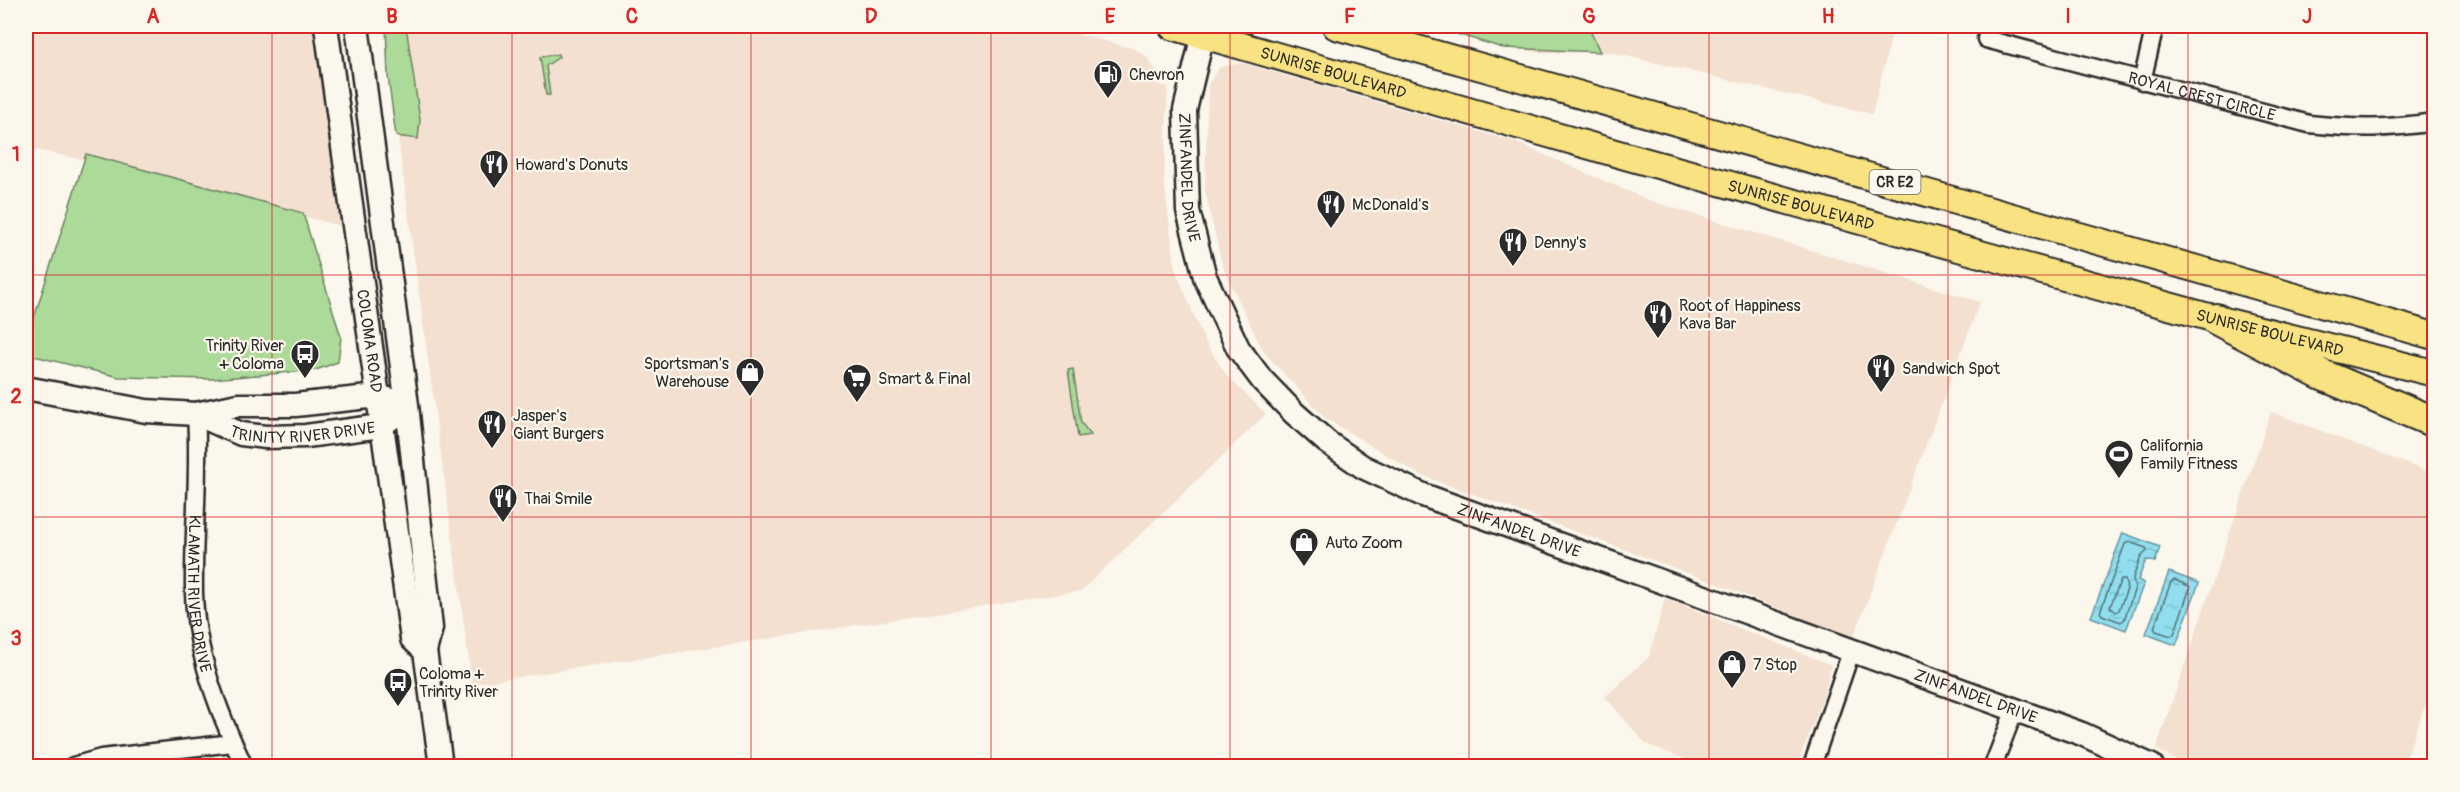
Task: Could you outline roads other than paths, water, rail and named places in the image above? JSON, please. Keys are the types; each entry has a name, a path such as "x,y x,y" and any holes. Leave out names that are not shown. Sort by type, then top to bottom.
{"highway":[{"path":"2216,320 2320,374 2434,422"}],"main road":[{"name":"SUNRISE BOULEVARD","path":"1172,26 1203,30 1629,157 2216,320 2434,373"},
{"name":"CR E2","path":"1336,26 2434,336"}],"street":[{"name":"COLOMA ROAD","path":"326,26 412,639 424,651"},
{"name":"COLOMA ROAD","path":"357,26 406,405 431,628 424,651 441,766"},
{"name":"ROYAL CREST CIRCLE","path":"1990,26 1986,39 2309,124 2358,129 2396,128 2434,122"},
{"path":"2142,81 2155,26"},
{"name":"ZINFANDEL DRIVE","path":"1203,30 1185,110 1188,211 1205,277 1238,348 1262,380 1327,442 1363,467 1423,495 2015,709 2082,734 2152,766"},
{"name":"TRINITY RIVER DRIVE","path":"26,388 146,411 196,414 238,405 295,405 378,396 406,405"},
{"name":"TRINITY RIVER DRIVE","path":"196,414 241,434 306,436 381,426 406,405"},
{"name":"KLAMATH RIVER DRIVE","path":"196,414 198,455 194,593 199,635 208,677 244,766"},
{"path":"1812,766 1852,649"},
{"path":"1993,766 2015,709"},
{"path":"73,766 101,758 233,743"}],"water":[{"path":"2123,533 2160,547 2155,562 2146,560 2138,580 2144,583 2126,630 2091,617"},
{"path":"2169,572 2199,583 2176,645 2146,634"}],"place":[{"name":"Chevron","path":"1108,100"},
{"name":"Howard's Donuts","path":"494,190"},
{"name":"McDonald's","path":"1331,230"},
{"name":"Denny's","path":"1513,268"},
{"name":"Root of Happiness Kava Bar","path":"1658,340"},
{"name":"Trinity River + Coloma","path":"305,380"},
{"name":"Sandwich Spot","path":"1881,394"},
{"name":"Sportsman's Warehouse","path":"750,398"},
{"name":"Smart & Final","path":"857,404"},
{"name":"Jasper's Giant Burgers","path":"492,450"},
{"name":"California Family Fitness","path":"2119,480"},
{"name":"Thai Smile","path":"503,524"},
{"name":"Auto Zoom","path":"1304,568"},
{"name":"7 Stop","path":"1732,690"},
{"name":"Coloma + Trinity River","path":"398,708"}]}
